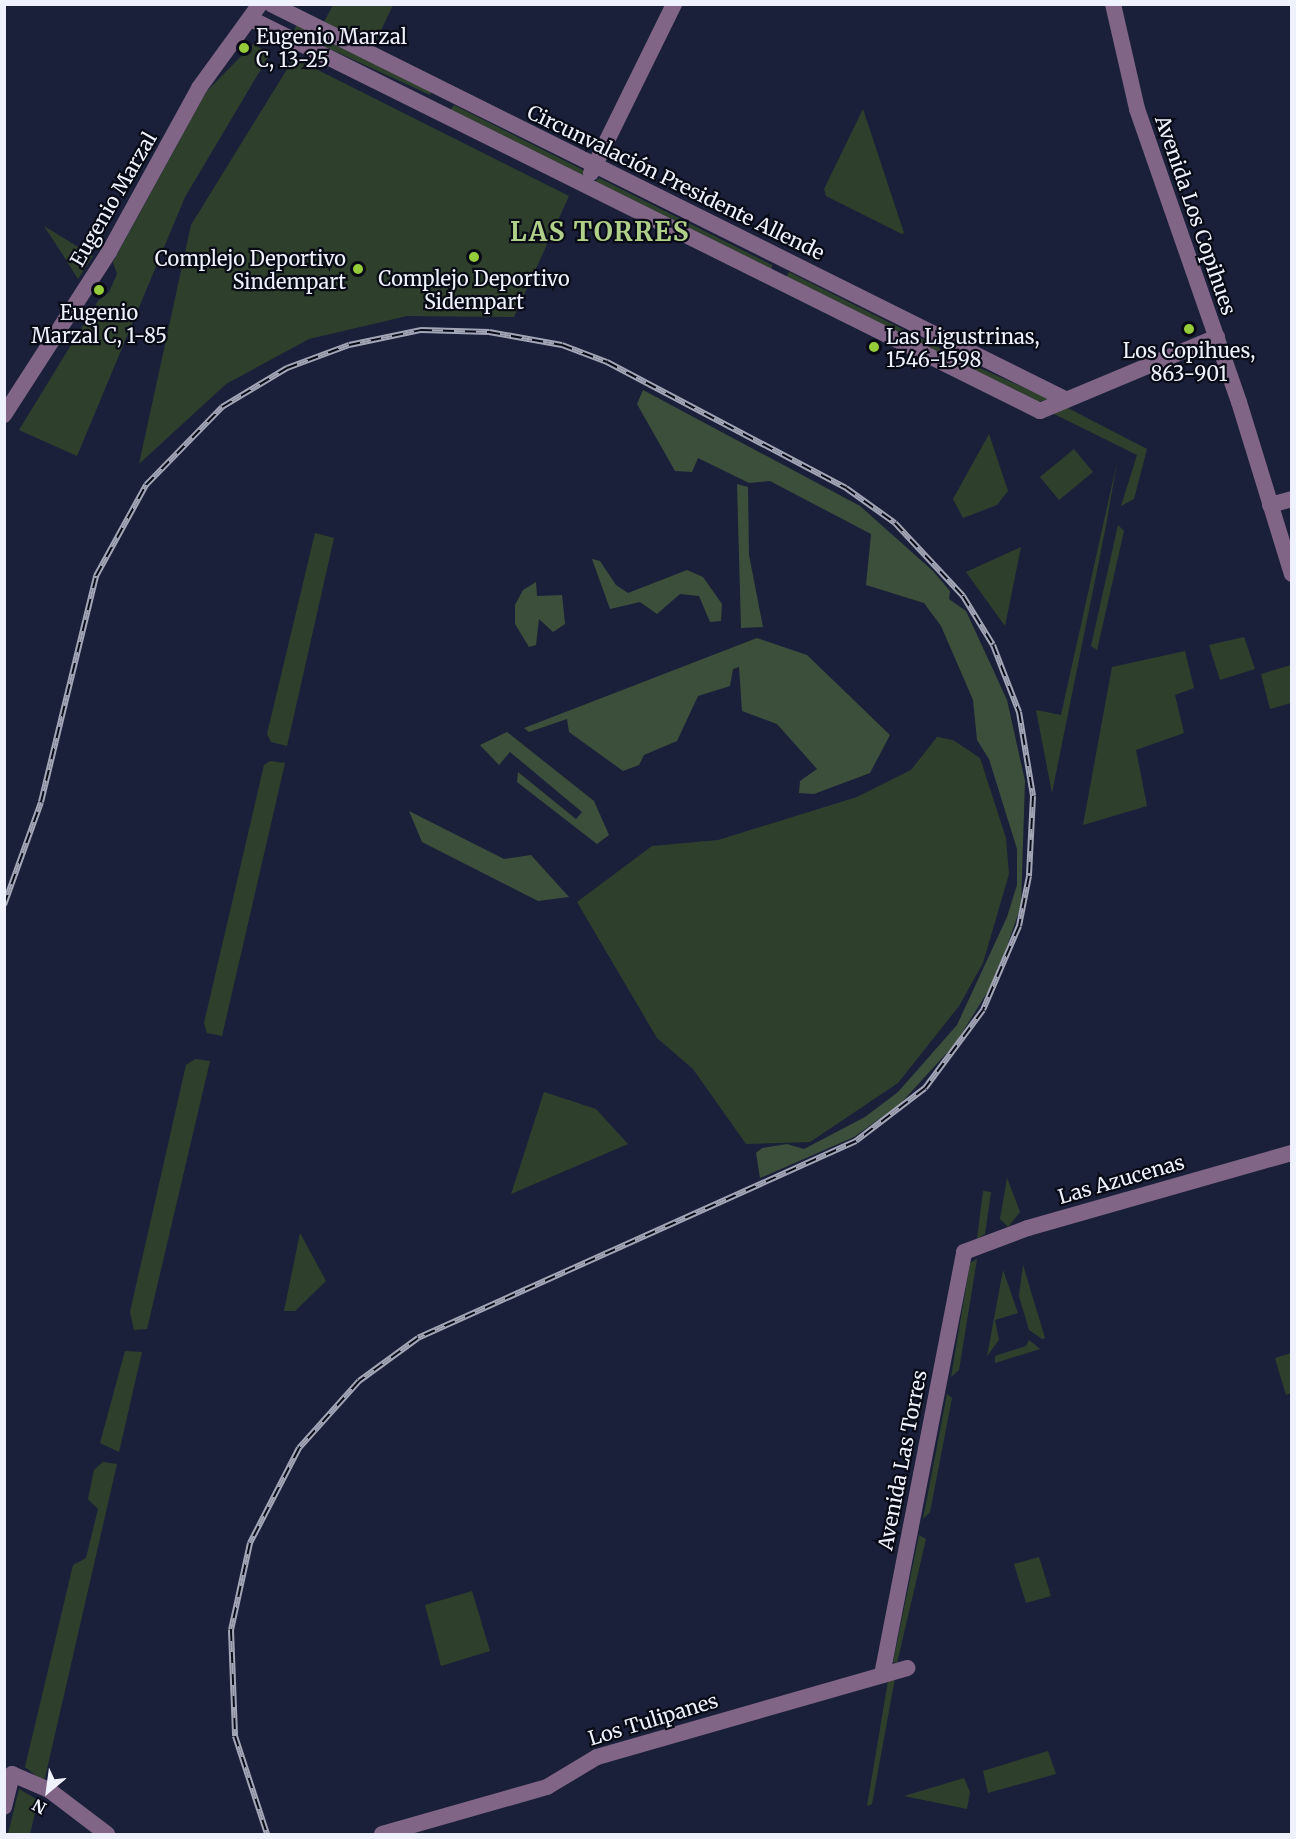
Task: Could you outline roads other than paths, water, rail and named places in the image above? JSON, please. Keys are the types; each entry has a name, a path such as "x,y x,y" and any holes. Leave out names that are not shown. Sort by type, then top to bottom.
{"main road":[{"name":"Eugenio Marzal","path":"4,415 109,252 200,88 260,4"},
{"name":"Circunvalación Presidente Allende","path":"271,4 1063,398"},
{"path":"585,185 674,4"},
{"name":"Avenida Los Copihues","path":"1113,4 1137,109 1217,338 1292,574"},
{"path":"251,19 1040,411 1063,398 1217,338"},
{"path":"1270,505 1292,498"},
{"name":"Las Azucenas","path":"964,1252 1028,1228 1292,1153"},
{"name":"Avenida Las Torres","path":"882,1675 964,1252"},
{"name":"Los Tulipanes","path":"382,1834 547,1787 597,1757 908,1668"},
{"path":"4,1807 12,1774 49,1790 107,1834"}],"railway":[{"path":"4,905 41,802 96,576 146,485 222,407 287,368 349,345 421,330 489,332 562,345 607,362 846,488 895,523 963,596 993,645 1019,712 1033,796 1029,876 1019,926 983,1010 925,1088 856,1141 418,1338 359,1381 299,1448 250,1543 231,1630 235,1736 267,1834"}],"place":[{"name":"Eugenio Marzal C, 13-25","path":"244,48"},
{"name":"Complejo Deportivo Sidempart","path":"474,257"},
{"name":"Complejo Deportivo Sindempart","path":"358,269"},
{"name":"Eugenio Marzal C, 1-85","path":"99,290"},
{"name":"Los Copihues, 863-901","path":"1189,329"},
{"name":"Las Ligustrinas, 1546-1598","path":"874,347"}],"district":[{"name":"LAS TORRES","path":"600,232"}]}
